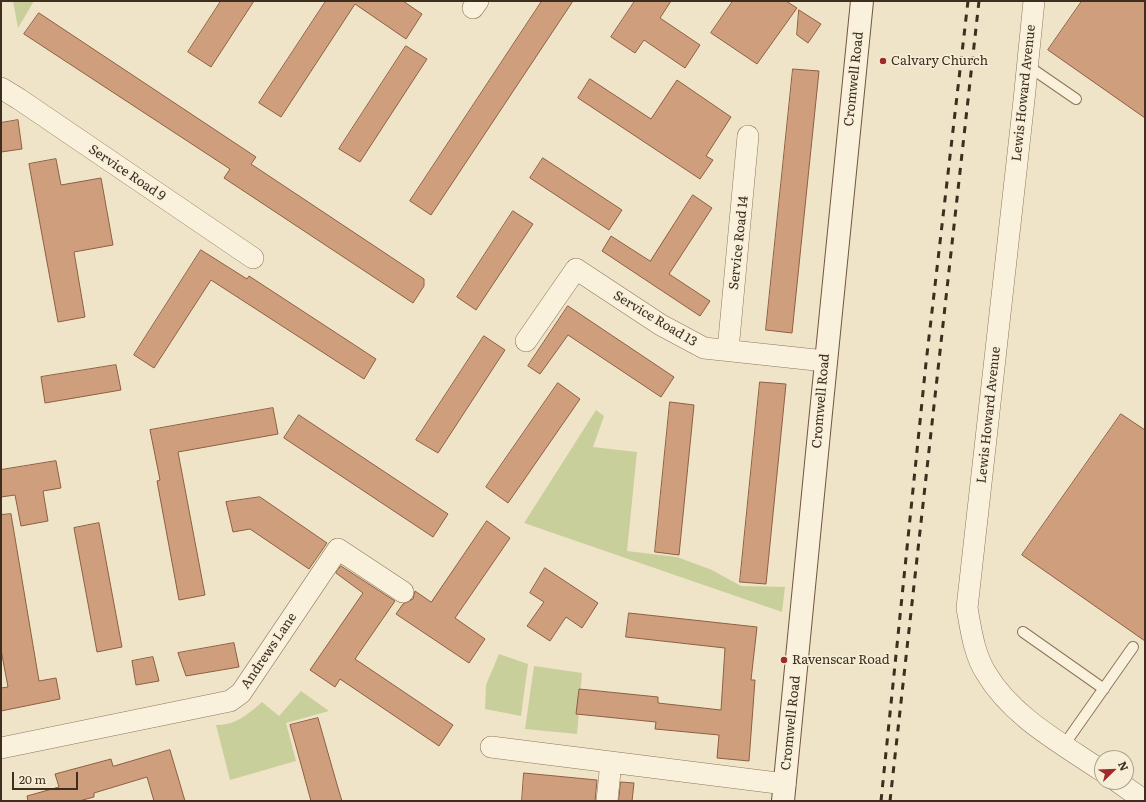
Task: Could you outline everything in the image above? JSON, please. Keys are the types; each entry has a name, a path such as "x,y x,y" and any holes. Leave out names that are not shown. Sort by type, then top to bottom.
{"street":[{"name":"Cromwell Road","path":"784,792 796,681 825,361 862,1"},
{"name":"Lewis Howard Avenue","path":"1034,1 967,608 974,643 986,673 1008,701 1037,726 1094,766"},
{"name":"Service Road 9","path":"1,88 252,258"},
{"name":"Service Road 14","path":"728,350 748,136"},
{"name":"Service Road 13","path":"526,341 576,270 690,342 704,348 825,361"},
{"name":"Andrews Lane","path":"1,748 230,701 241,693 338,549 403,592"},
{"path":"491,747 611,762 784,792"},
{"path":"608,801 611,762"},
{"path":"1129,790 1145,801"}],"lane":[{"path":"1028,66 1076,99"},
{"path":"1023,632 1104,688"},
{"path":"1064,745 1133,647"}],"green space":[{"path":"13,1 34,1 18,28"},
{"path":"596,410 604,416 593,447 637,452 627,551 677,557 712,570 741,586 785,587 782,612 524,523"},
{"path":"499,654 528,664 521,716 485,709 486,685"},
{"path":"534,666 582,673 577,734 525,729"},
{"path":"301,691 329,711 286,723 296,761 230,780 216,725 223,725 241,718 262,702 279,716"}],"building":[{"path":"221,1 254,1 211,67 188,52"},
{"path":"326,1 403,1 422,14 406,39 355,4 281,117 259,103"},
{"path":"542,1 573,1 431,215 410,201"},
{"path":"635,1 671,1 660,18 700,45 685,68 644,40 635,53 611,37"},
{"path":"733,1 786,1 797,8 757,64 711,33"},
{"path":"1082,1 1145,1 1145,118 1048,50"},
{"path":"799,10 821,24 808,43 797,35"},
{"path":"39,13 256,157 251,164 424,279 424,286 413,303 224,178 230,169 24,34"},
{"path":"406,46 427,59 360,162 339,149"},
{"path":"793,69 819,71 792,333 766,330"},
{"path":"590,79 651,119 677,80 731,117 706,156 713,160 700,179 578,98"},
{"path":"18,120 22,149 1,152 1,123"},
{"path":"543,158 622,210 609,230 530,178"},
{"path":"56,159 61,185 101,178 113,245 74,252 85,317 58,322 29,164"},
{"path":"693,195 712,208 669,274 710,301 700,316 602,251 611,236 650,261"},
{"path":"513,211 533,224 476,310 457,297"},
{"path":"201,250 247,279 249,276 376,359 364,379 211,280 154,368 134,355"},
{"path":"568,306 674,377 661,397 568,335 540,374 528,366"},
{"path":"484,336 505,350 438,453 416,440"},
{"path":"116,365 121,390 45,403 41,377"},
{"path":"760,382 786,384 766,584 740,582"},
{"path":"558,383 580,399 508,503 486,487"},
{"path":"670,402 694,405 679,555 655,552"},
{"path":"273,408 278,434 178,452 205,595 179,600 157,481 160,480 150,430"},
{"path":"1121,414 1145,430 1145,641 1022,555"},
{"path":"299,415 448,514 433,537 284,438"},
{"path":"56,461 61,488 43,491 48,521 21,526 15,495 1,497 1,470"},
{"path":"260,497 327,543 309,569 250,529 233,532 226,502"},
{"path":"11,514 39,681 56,678 60,699 1,711 1,688 8,687 1,650 1,515"},
{"path":"487,521 510,538 455,618 485,639 469,663 396,614 403,604 413,599 415,591 431,602"},
{"path":"99,523 122,647 97,652 74,528"},
{"path":"341,566 395,601 355,659 453,725 439,746 340,679 335,687 310,670 363,593 336,573"},
{"path":"545,568 598,603 582,628 566,617 550,641 527,626 544,602 530,593"},
{"path":"629,613 757,627 751,680 755,680 749,761 717,758 719,735 655,729 656,722 576,714 579,689 658,697 658,703 721,710 725,648 626,637"},
{"path":"234,643 239,667 186,676 178,653"},
{"path":"153,657 159,681 136,685 132,661"},
{"path":"318,718 342,801 311,801 290,725"},
{"path":"170,750 185,801 154,801 147,777 94,793 94,797 79,801 28,801 27,796 59,787 55,774 111,759 113,766"},
{"path":"524,773 597,780 595,801 522,801"},
{"path":"621,782 634,783 632,801 619,801"}],"railway":[{"path":"881,801 926,363 968,1"},
{"path":"890,801 979,1"}],"place":[{"name":"Calvary Church","path":"883,61"},
{"name":"Ravenscar Road","path":"784,660"}]}
